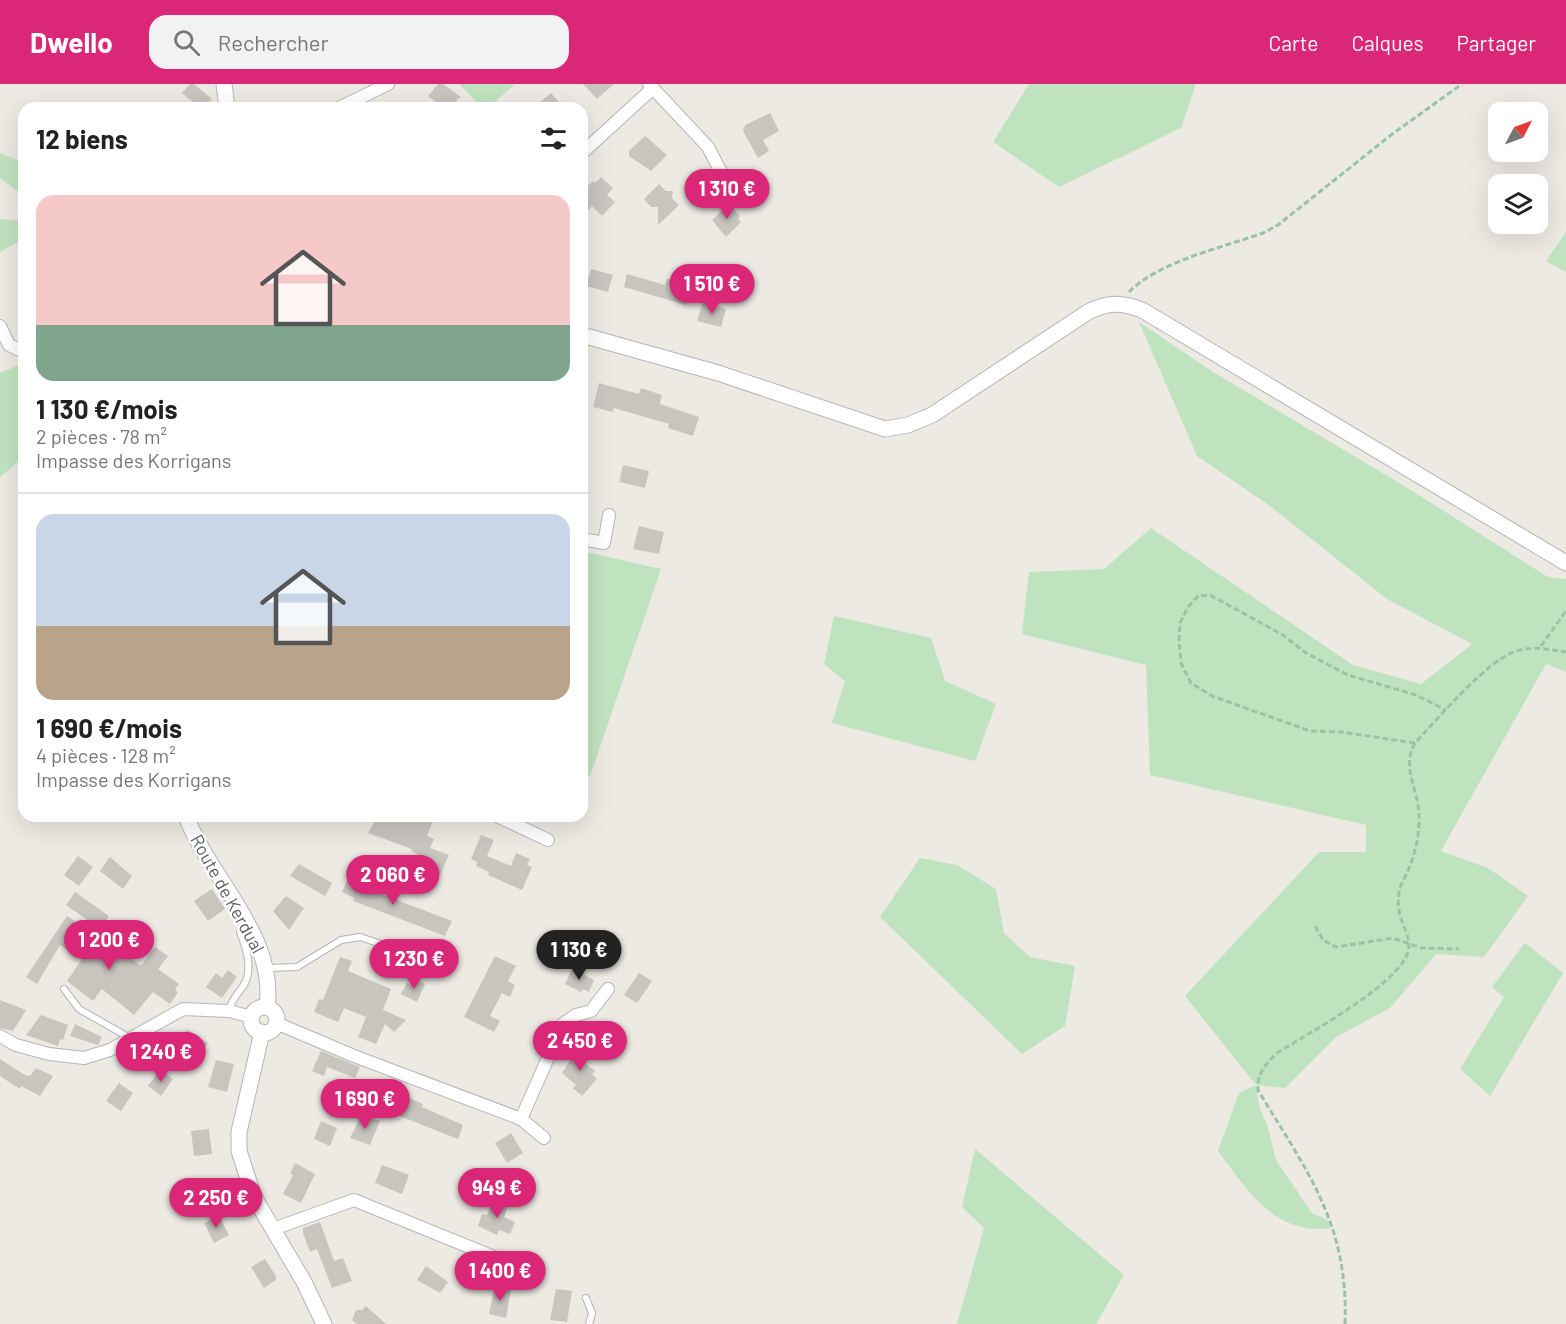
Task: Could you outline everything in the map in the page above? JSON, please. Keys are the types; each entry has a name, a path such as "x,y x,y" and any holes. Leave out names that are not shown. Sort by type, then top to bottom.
{"street":[{"path":"224,84 226,102"},
{"path":"351,102 388,84"},
{"path":"588,144 651,86 708,147 722,172"},
{"path":"588,337 718,374 885,429 908,425 932,415 1088,312 1103,305 1120,303 1142,310 1161,321 1566,563"},
{"path":"0,326 9,345 18,349"},
{"path":"588,540 604,543 609,515"},
{"name":"Route de Kerdual","path":"189,822 248,926 267,968 270,987 267,1007"},
{"path":"510,822 548,840"},
{"path":"521,1119 562,1024 576,1015 591,1011 608,989"},
{"path":"267,1007 274,1011 276,1023 272,1029 262,1032 252,1025 252,1017 259,1008 267,1007"},
{"path":"0,1036 16,1045 49,1054 84,1058 110,1050 183,1009 229,1011 252,1017"},
{"path":"276,1023 354,1056 521,1119 544,1138"},
{"path":"262,1032 239,1132 239,1151 254,1197 324,1324"},
{"path":"273,1229 354,1200 512,1264"}],"lane":[{"path":"229,1011 231,1002 246,981 248,956 240,932 248,926"},
{"path":"267,968 297,967 341,940 360,937 405,952"},
{"path":"64,989 79,1009 131,1038"},
{"path":"586,1298 592,1313 589,1324"}],"path":[{"path":"1120,303 1147,277 1263,233 1278,225 1364,156 1462,84"},
{"path":"1415,743 1341,732 1310,731 1212,696 1191,683 1181,663 1180,623 1188,607 1198,596 1210,595 1283,635 1306,653 1348,675 1416,695 1447,710"},
{"path":"1540,646 1566,611"},
{"path":"1345,1324 1346,1299 1342,1261 1334,1227 1308,1170 1258,1090 1257,1079 1262,1069 1277,1053 1387,982 1402,967 1410,944 1397,907 1400,889 1415,848 1419,814 1408,768 1409,753 1415,743 1480,676 1499,661 1520,650 1540,646 1566,652"},
{"path":"1315,926 1323,940 1336,947 1393,938 1421,948 1459,949"}],"green space":[{"path":"459,84 515,84 495,102 477,102"},
{"path":"1029,84 1196,84 1181,128 1059,187 993,142"},
{"path":"0,153 18,160 18,192 0,178"},
{"path":"0,219 18,221 18,242 0,252"},
{"path":"1566,232 1566,272 1546,261"},
{"path":"1139,322 1213,372 1406,487 1548,577 1566,579 1566,672 1546,664 1441,851 1488,868 1528,896 1484,957 1436,954 1390,1008 1336,1037 1285,1088 1256,1085 1185,996 1319,852 1366,852 1366,825 1150,775 1146,665 1022,634 1029,572 1104,569 1151,528 1353,665 1421,684 1472,644 1387,599 1270,506 1197,456"},
{"path":"18,366 18,462 0,477 0,373"},
{"path":"588,552 661,569 590,776 588,775"},
{"path":"834,616 931,638 945,681 996,704 975,761 832,723 845,681 824,664"},
{"path":"920,858 957,865 996,889 1004,933 1030,957 1075,966 1065,1026 1022,1054 880,917"},
{"path":"1525,943 1563,973 1490,1096 1460,1069 1504,997 1492,987"},
{"path":"1256,1085 1259,1106 1268,1127 1276,1160 1312,1213 1327,1220 1331,1228 1312,1229 1294,1225 1279,1218 1252,1195 1218,1151 1239,1093"},
{"path":"975,1149 1124,1275 1096,1324 957,1324 984,1228 962,1207"}],"building":[{"path":"190,84 194,84 212,99 209,102 193,102 182,93"},
{"path":"438,84 443,84 461,97 456,100 458,102 436,102 428,96"},
{"path":"583,84 614,84 597,99"},
{"path":"551,93 559,102 540,102"},
{"path":"770,113 779,131 763,140 769,151 758,158 743,131 745,125"},
{"path":"645,136 667,155 651,171 629,156 629,151"},
{"path":"601,177 613,188 607,195 615,202 602,216 592,206 588,209 588,186 593,181 595,183"},
{"path":"659,184 666,191 673,191 672,198 679,205 658,225 658,207 651,207 644,199"},
{"path":"729,204 740,216 738,219 741,222 726,237 712,220"},
{"path":"591,269 613,275 608,292 588,287"},
{"path":"627,274 665,285 667,279 691,286 686,305 624,287"},
{"path":"703,302 726,309 721,327 697,321"},
{"path":"599,383 639,394 641,388 662,395 660,404 699,417 693,436 668,428 669,424 614,408 613,412 593,407"},
{"path":"623,465 649,471 645,488 619,482"},
{"path":"639,526 664,532 659,554 633,549"},
{"path":"374,822 433,822 427,836 434,839 430,848 449,855 440,875 421,867 423,863 414,859 417,854 411,851 412,849 368,833"},
{"path":"481,835 494,840 487,856 511,866 516,853 530,859 527,865 532,867 522,890 488,875 489,872 476,866 477,862 471,859"},
{"path":"78,856 93,867 79,886 64,875"},
{"path":"110,857 132,876 123,889 100,871"},
{"path":"299,864 332,883 325,896 290,876"},
{"path":"350,874 374,882 378,885 376,892 452,921 445,936 353,901 354,898 342,892"},
{"path":"212,889 225,909 208,921 194,901"},
{"path":"75,892 109,916 100,929 66,905"},
{"path":"286,896 304,908 289,930 273,911"},
{"path":"67,916 75,921 68,933 92,950 101,935 141,966 155,947 168,956 158,969 179,984 175,990 178,992 170,1004 153,992 134,1015 102,989 93,1001 67,981 82,959 60,945 37,984 26,977"},
{"path":"495,956 516,966 508,981 515,985 510,997 502,993 490,1016 500,1021 494,1032 464,1017"},
{"path":"340,957 352,961 348,971 391,989 383,1010 406,1020 394,1032 385,1024 376,1044 358,1037 366,1017 344,1008 338,1022 314,1012 319,999 323,1000"},
{"path":"572,969 594,980 589,992 583,989 581,992 565,984"},
{"path":"228,970 237,977 222,998 206,987 216,973 222,978"},
{"path":"639,973 652,981 637,1003 624,995"},
{"path":"413,978 425,984 417,1002 401,994"},
{"path":"0,1000 26,1010 13,1031 0,1028"},
{"path":"41,1015 68,1025 63,1040 60,1039 58,1046 26,1035"},
{"path":"75,1024 102,1037 98,1045 70,1036"},
{"path":"187,1030 208,1043 198,1058 178,1044"},
{"path":"579,1047 591,1057 585,1063 595,1071 592,1074 597,1079 582,1096 573,1088 576,1085 562,1073"},
{"path":"321,1051 360,1067 355,1078 327,1067 324,1076 312,1071"},
{"path":"0,1059 25,1075 30,1076 36,1068 53,1076 40,1096 21,1086 20,1089 0,1076"},
{"path":"216,1060 234,1064 227,1092 208,1087"},
{"path":"160,1070 173,1079 161,1096 148,1086"},
{"path":"119,1083 133,1093 121,1111 106,1101"},
{"path":"387,1088 463,1125 458,1139 379,1108"},
{"path":"362,1114 380,1121 370,1145 350,1138"},
{"path":"321,1121 337,1128 330,1146 314,1139"},
{"path":"209,1129 212,1154 194,1156 191,1131"},
{"path":"511,1133 523,1153 507,1163 495,1143"},
{"path":"295,1163 315,1174 301,1203 283,1194 293,1175 290,1174"},
{"path":"382,1165 409,1175 402,1194 375,1183"},
{"path":"493,1200 508,1205 504,1217 515,1222 510,1234 499,1230 497,1235 478,1226 482,1214 487,1215"},
{"path":"219,1216 229,1235 214,1243 204,1223"},
{"path":"320,1222 334,1261 343,1258 352,1281 332,1288 317,1249 310,1252 303,1228"},
{"path":"265,1259 276,1276 276,1280 264,1288 251,1267"},
{"path":"426,1266 448,1282 440,1293 417,1280"},
{"path":"495,1286 511,1290 506,1318 489,1314"},
{"path":"556,1289 572,1291 567,1322 550,1320"},
{"path":"366,1306 386,1324 357,1324 352,1320 356,1310 362,1310"}]}
